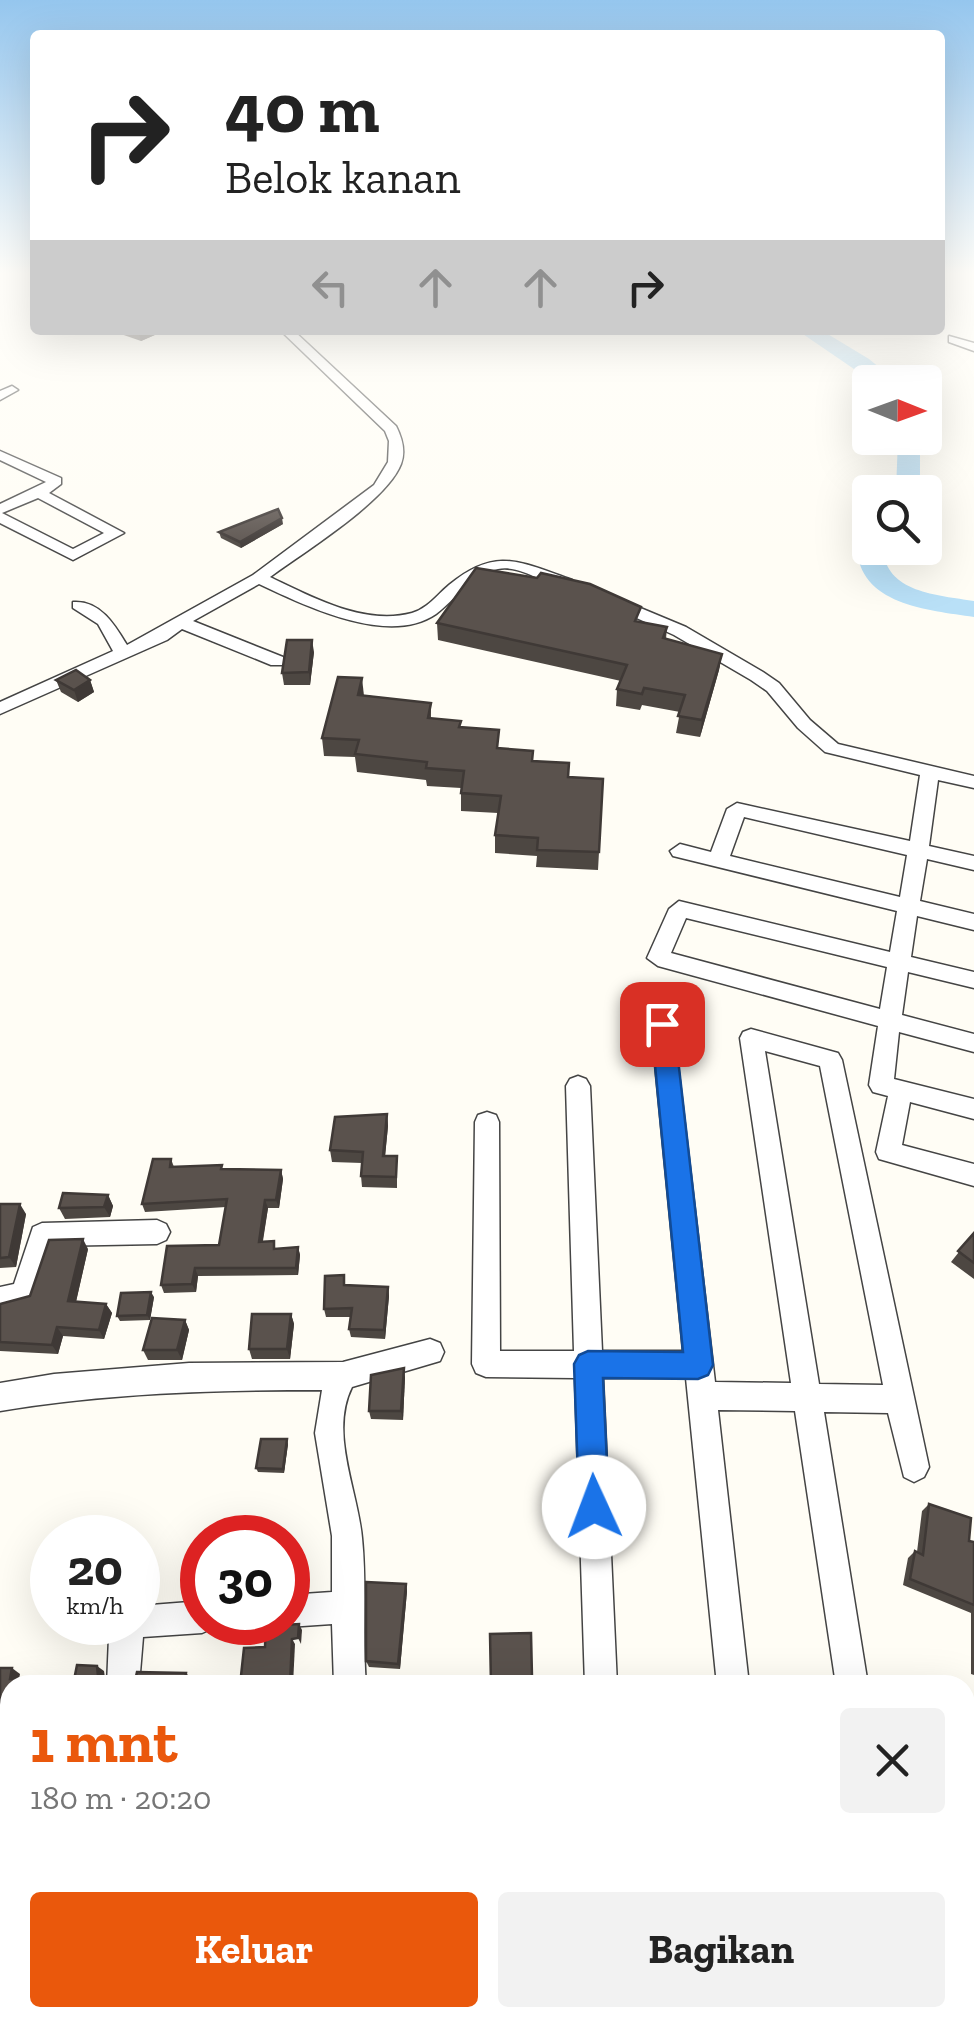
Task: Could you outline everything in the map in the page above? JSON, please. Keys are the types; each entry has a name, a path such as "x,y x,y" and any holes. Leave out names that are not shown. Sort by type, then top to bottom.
{"street":[{"path":"0,709 182,623 208,604 259,578 380,488 393,469 396,452 391,428 327,369"},
{"path":"0,455 56,481 3,507"},
{"path":"3,507 72,555 116,533 40,492"},
{"path":"259,578 356,616 393,620 427,613 475,570 497,562 584,589 680,631 774,687 804,724 832,748 974,782"},
{"path":"80,605 104,621 122,652"},
{"path":"182,623 277,661"},
{"path":"930,773 897,961 881,1084 974,1110"},
{"path":"718,860 737,809 974,863"},
{"path":"680,851 974,922"},
{"path":"974,980 679,909 658,958 974,1043"},
{"path":"662,1024 732,1675"},
{"path":"850,1675 751,1038 830,1060 914,1467"},
{"path":"578,1086 600,1675"},
{"path":"901,1090 888,1152 974,1174"},
{"path":"488,1122 486,1364 698,1365"},
{"path":"0,1299 24,1295 42,1235 157,1232"},
{"path":"0,1397 54,1388 190,1377 327,1373 343,1376 430,1352"},
{"path":"343,1376 335,1387 330,1432 348,1536 349,1675"},
{"path":"702,1396 900,1400"},
{"path":"310,1609 346,1607"},
{"path":"123,1675 125,1645"}],"building":[{"path":"278,509 282,518 240,542 219,532"},
{"path":"476,568 537,578 541,573 590,584 641,607 635,621 667,627 663,638 722,654 702,720 678,716 685,695 644,688 642,694 617,689 627,665 437,623"},
{"path":"287,640 312,640 309,672 282,673"},
{"path":"76,670 90,680 74,690 56,680"},
{"path":"338,677 362,678 358,695 431,703 428,718 461,721 459,727 499,730 497,748 533,751 532,761 569,763 568,777 603,779 599,852 537,850 538,838 495,835 501,796 461,793 464,771 426,768 427,762 355,754 359,740 322,738"},
{"path":"387,1114 383,1156 397,1156 396,1177 361,1176 363,1152 330,1150 335,1117"},
{"path":"153,1159 171,1159 170,1167 222,1165 221,1169 281,1170 276,1200 265,1200 259,1242 274,1241 274,1249 298,1247 296,1268 195,1268 192,1284 161,1285 167,1246 219,1245 227,1199 142,1204"},
{"path":"63,1193 108,1195 104,1207 59,1208"},
{"path":"0,1204 20,1204 9,1257 0,1258"},
{"path":"974,1233 974,1263 958,1251"},
{"path":"83,1239 68,1301 106,1304 99,1330 57,1327 52,1345 0,1342 0,1304 30,1296 49,1240"},
{"path":"344,1275 344,1285 388,1287 384,1330 349,1329 352,1308 324,1309 325,1276"},
{"path":"151,1292 147,1315 117,1316 121,1293"},
{"path":"252,1314 291,1314 287,1349 249,1349"},
{"path":"152,1318 185,1320 177,1350 143,1350"},
{"path":"404,1368 401,1411 369,1411 371,1375"},
{"path":"261,1439 287,1439 283,1469 256,1468"},
{"path":"929,1504 971,1518 974,1605 910,1579 915,1551 923,1555"},
{"path":"366,1582 406,1584 398,1664 366,1661"},
{"path":"531,1633 532,1675 491,1675 490,1634"},
{"path":"292,1645 290,1675 241,1675 244,1648"},
{"path":"77,1665 97,1666 98,1675 75,1675"},
{"path":"0,1668 12,1668 11,1675 0,1675"},
{"path":"137,1672 186,1673 186,1675 136,1675"}],"waterway":[{"path":"908,475 909,455"},
{"path":"871,565 890,587 906,594 974,609"}],"route":[{"path":"594,1507 588,1364 698,1365 662,1024"}]}
